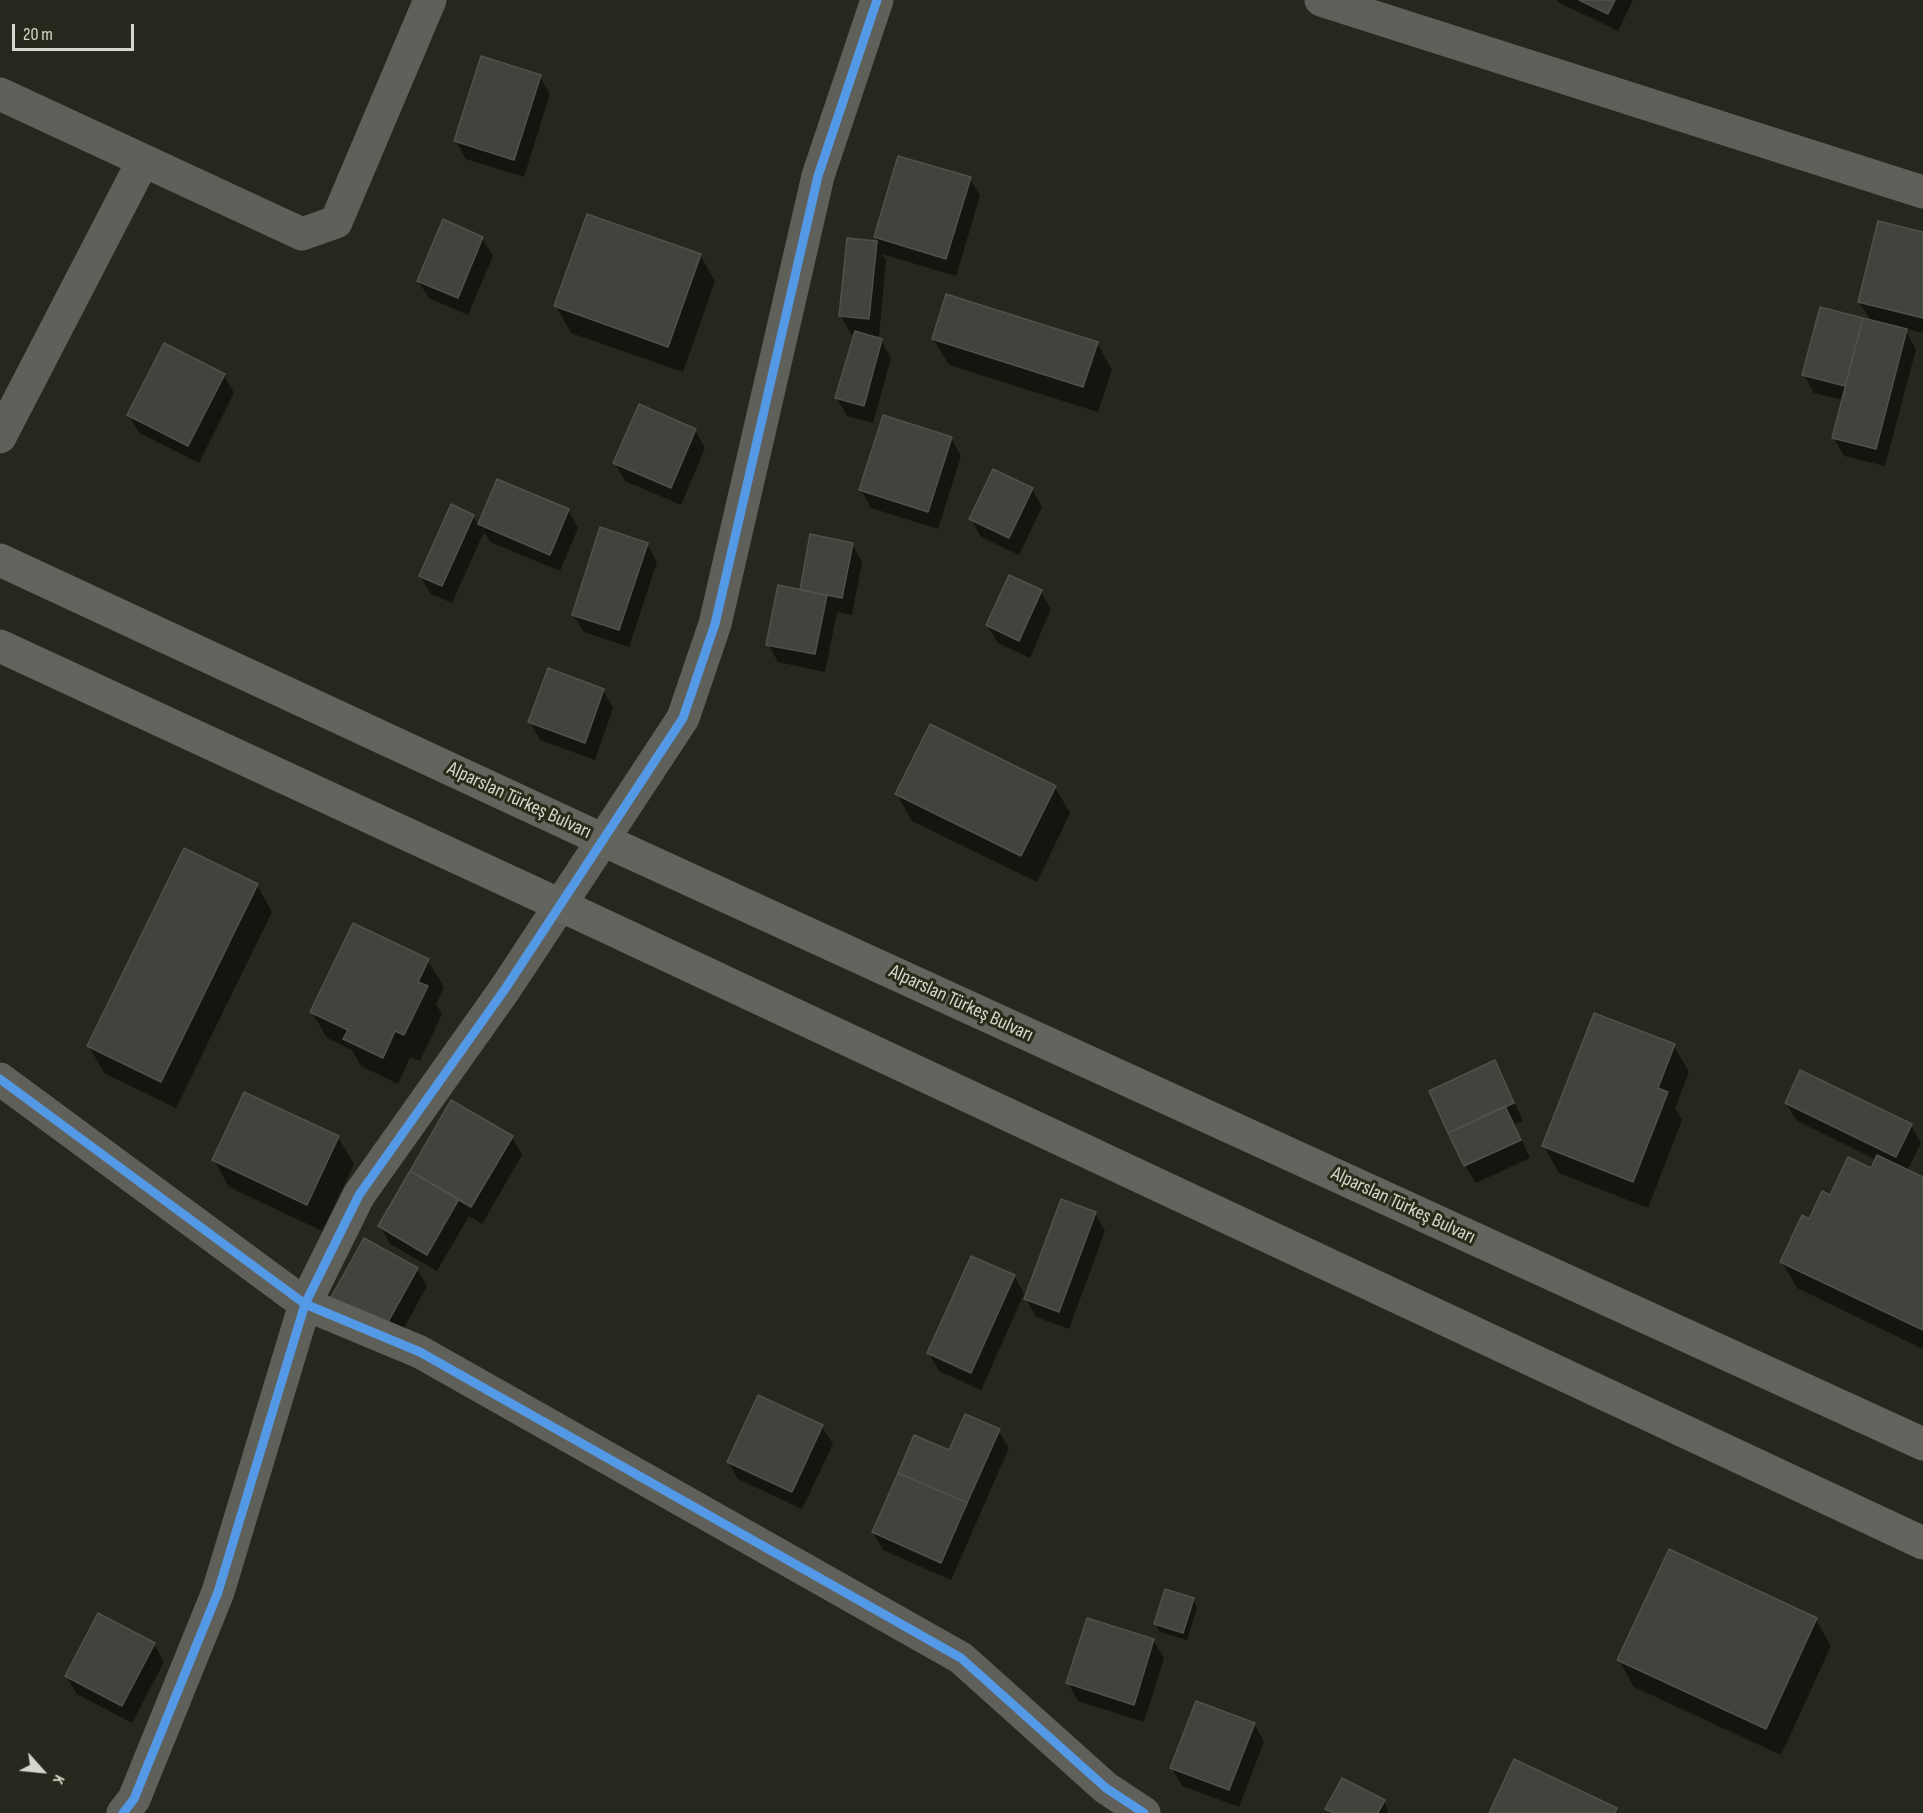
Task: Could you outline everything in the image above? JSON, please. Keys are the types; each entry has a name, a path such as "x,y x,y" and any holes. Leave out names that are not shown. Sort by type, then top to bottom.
{"main road":[{"name":"Alparslan Türkeş Bulvarı","path":"0,560 603,840 1923,1444"},
{"path":"0,646 560,905 1923,1543"}],"street":[{"path":"0,94 302,234 336,222 430,0"},
{"path":"123,1813 134,1799 218,1592 305,1304 359,1195 505,989 683,718 715,624 818,176 877,0"},
{"path":"1321,0 1923,192"},
{"path":"0,437 143,160"},
{"path":"0,1079 305,1304 420,1352 961,1658 1106,1788 1144,1813"}],"building":[{"path":"1579,0 1615,0 1608,14"},
{"path":"481,56 541,75 514,160 454,141"},
{"path":"898,156 971,177 946,259 874,237"},
{"path":"587,214 701,254 668,347 554,306"},
{"path":"443,219 483,237 458,298 417,281"},
{"path":"1878,221 1923,232 1923,318 1858,302"},
{"path":"847,238 877,241 869,319 839,316"},
{"path":"946,294 1098,342 1083,387 932,339"},
{"path":"1820,307 1863,318 1845,386 1802,375"},
{"path":"1863,318 1907,329 1876,449 1832,438"},
{"path":"855,331 882,339 864,406 835,398"},
{"path":"164,343 225,374 188,446 127,415"},
{"path":"639,404 696,429 671,488 613,463"},
{"path":"883,415 952,437 928,512 859,490"},
{"path":"993,469 1033,488 1009,538 969,519"},
{"path":"497,479 569,509 550,555 478,524"},
{"path":"451,504 474,515 442,586 419,576"},
{"path":"600,527 648,543 619,630 572,615"},
{"path":"810,534 853,543 842,598 800,590"},
{"path":"1009,575 1042,590 1019,641 986,625"},
{"path":"778,585 827,595 815,654 766,645"},
{"path":"548,668 604,689 585,743 528,722"},
{"path":"930,724 1056,786 1021,856 895,794"},
{"path":"184,848 258,884 161,1082 87,1046"},
{"path":"353,923 429,959 418,982 428,986 404,1035 395,1031 383,1058 343,1039 348,1030 310,1012"},
{"path":"1594,1013 1675,1044 1658,1088 1668,1092 1633,1182 1542,1146"},
{"path":"1495,1060 1514,1103 1448,1133 1429,1091"},
{"path":"1800,1070 1912,1124 1896,1157 1785,1103"},
{"path":"244,1092 339,1136 307,1205 212,1160"},
{"path":"451,1100 513,1136 471,1207 410,1171"},
{"path":"1505,1106 1521,1140 1464,1166 1448,1133"},
{"path":"1877,1155 1923,1177 1923,1330 1780,1262 1802,1215 1809,1219 1822,1191 1830,1195 1848,1157 1871,1168"},
{"path":"410,1171 459,1199 427,1255 378,1226"},
{"path":"1061,1199 1096,1212 1059,1312 1024,1299"},
{"path":"364,1238 418,1268 383,1331 329,1301"},
{"path":"971,1256 1015,1275 971,1373 927,1353"},
{"path":"758,1395 823,1425 792,1492 727,1462"},
{"path":"965,1414 1000,1429 967,1503 898,1473 914,1435 949,1450"},
{"path":"898,1473 967,1503 941,1563 872,1532"},
{"path":"1669,1549 1817,1618 1766,1729 1617,1660"},
{"path":"1165,1589 1194,1598 1183,1633 1154,1624"},
{"path":"98,1613 155,1643 122,1706 65,1676"},
{"path":"1087,1618 1154,1639 1134,1705 1066,1683"},
{"path":"1196,1701 1255,1723 1229,1790 1170,1768"},
{"path":"1514,1759 1617,1808 1615,1813 1489,1813"},
{"path":"1342,1778 1385,1800 1378,1813 1333,1813 1325,1809"}],"cycle path":[{"path":"123,1813 134,1799 218,1592 305,1304 359,1195 505,989 683,718 715,624 818,176 877,0"},
{"path":"0,1079 305,1304 420,1352 961,1658 1106,1788 1144,1813"}]}
